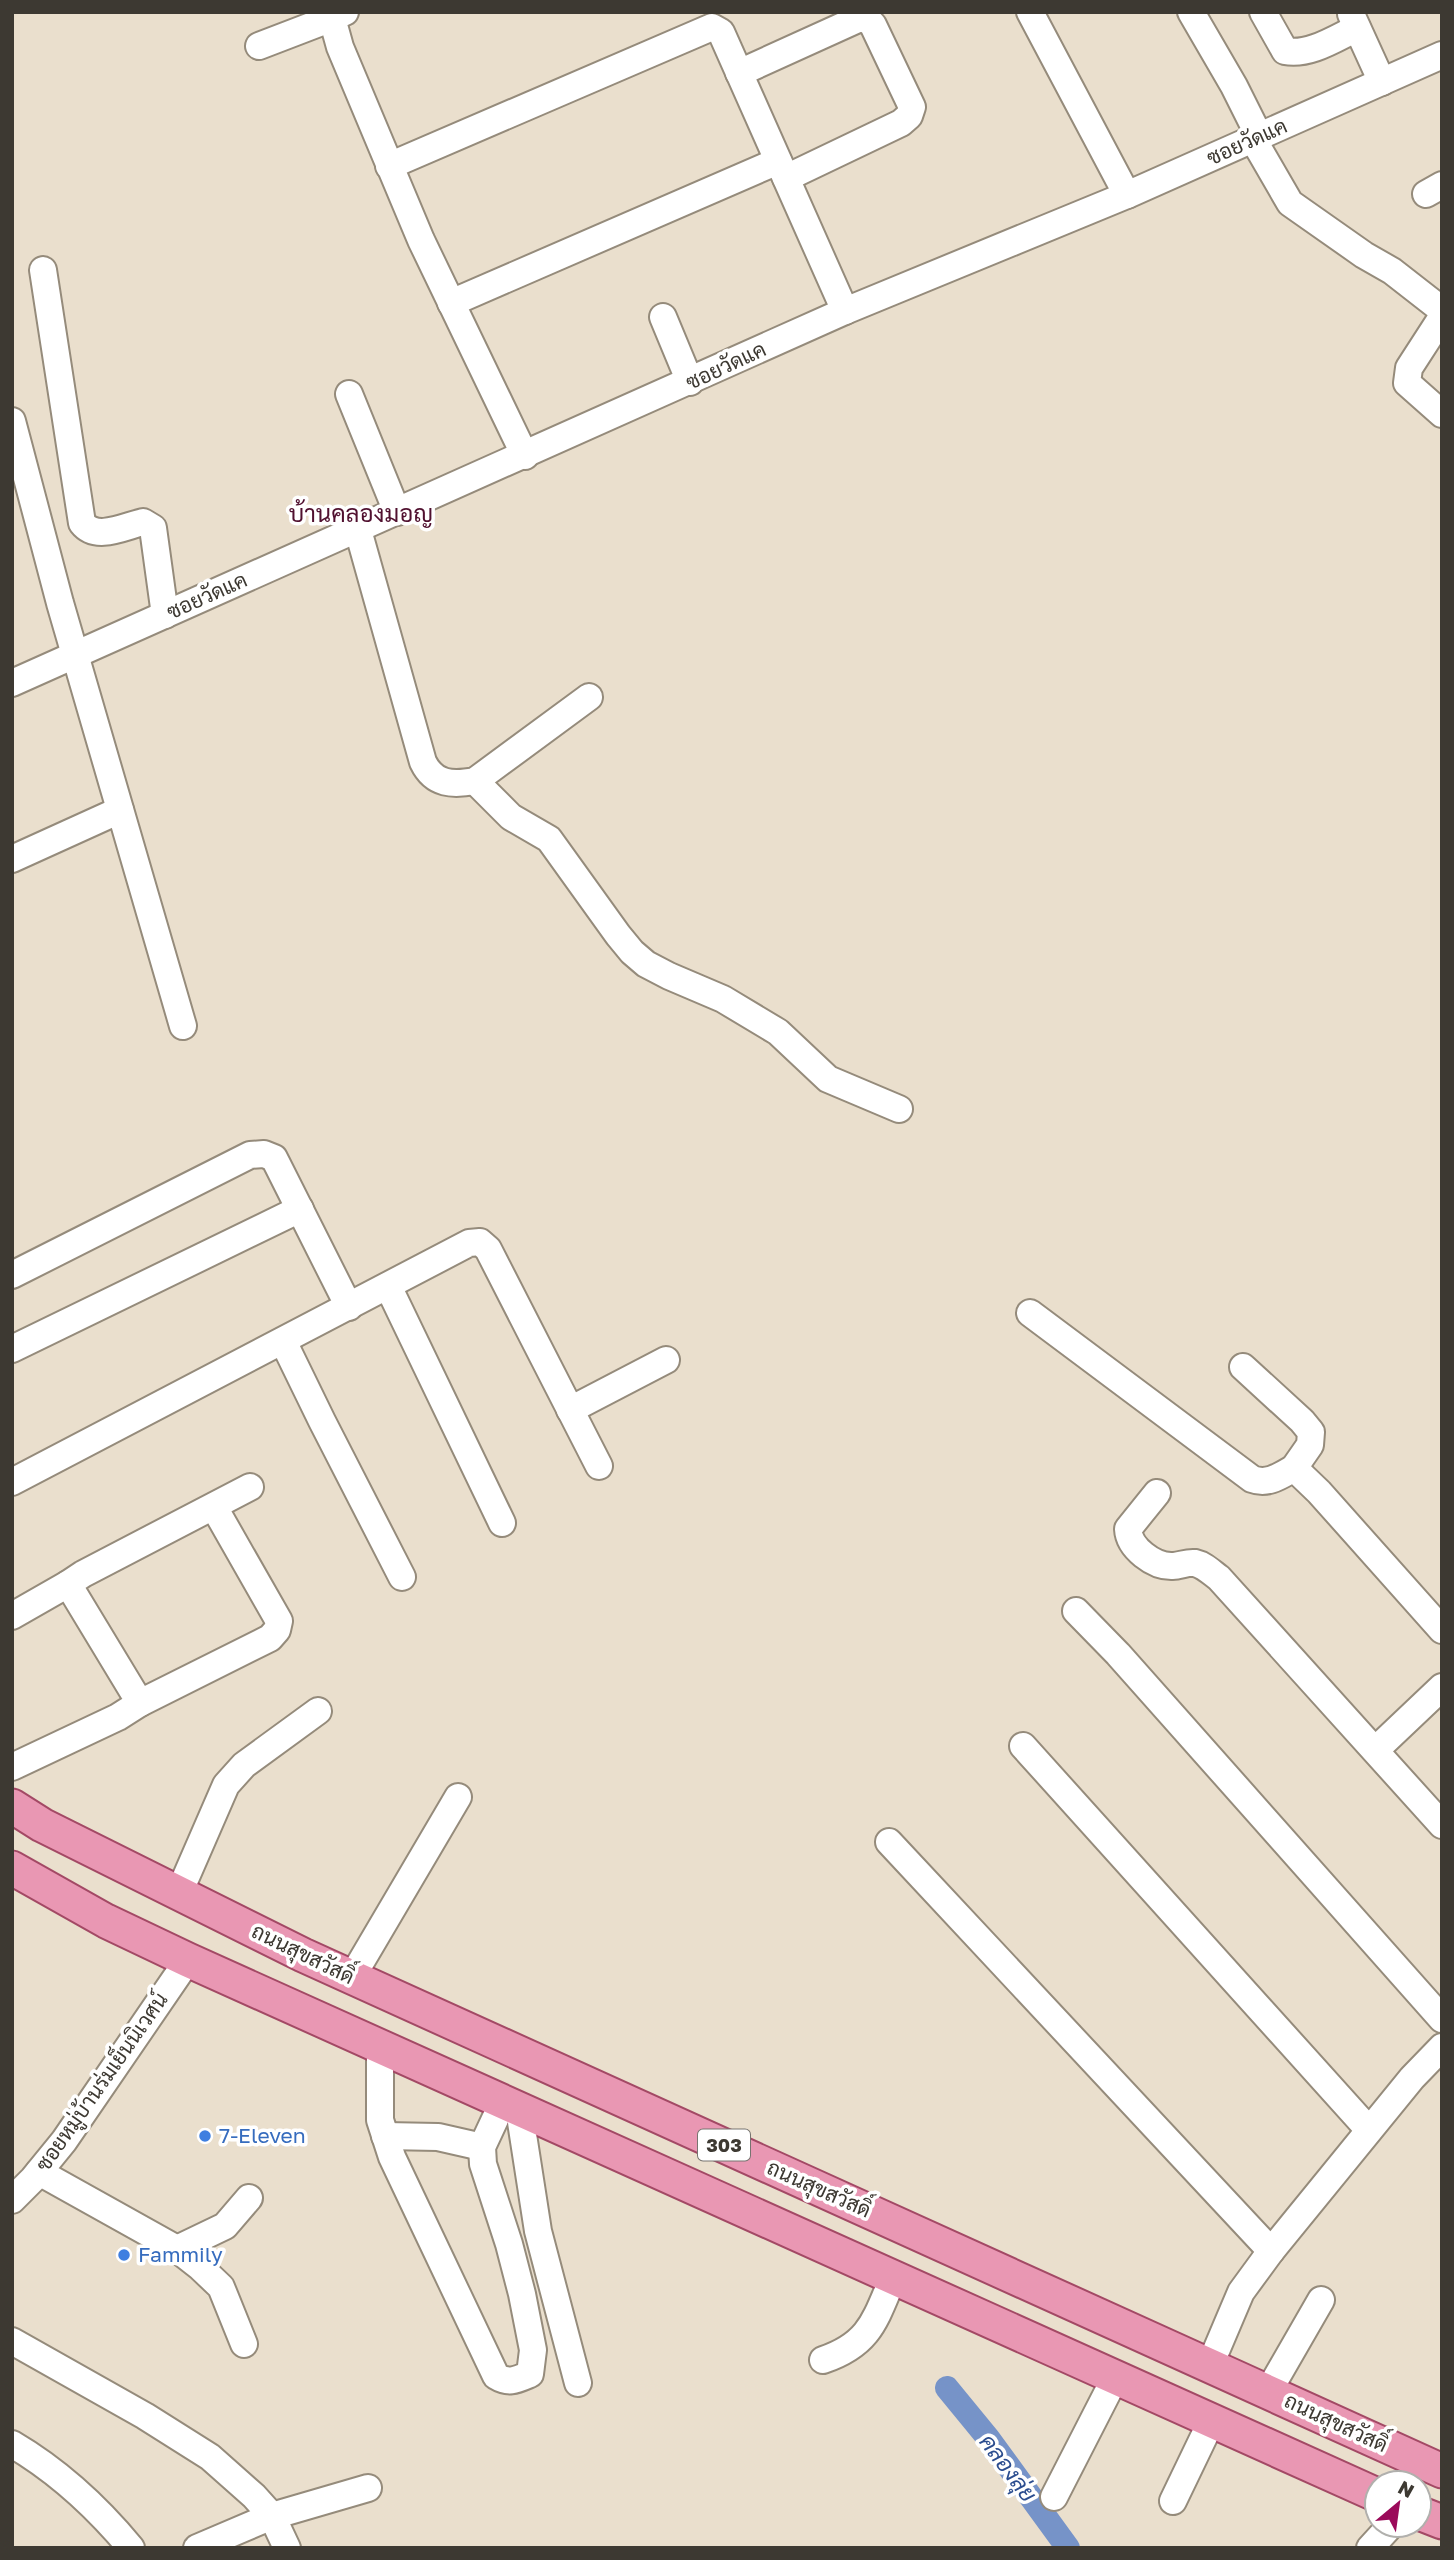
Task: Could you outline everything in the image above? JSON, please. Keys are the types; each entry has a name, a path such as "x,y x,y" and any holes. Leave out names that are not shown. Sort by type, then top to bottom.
{"main road":[{"name":"ถนนสุขสวัสดิ์","path":"12,1806 42,1825 352,1977 1442,2471"},
{"name":"303","path":"12,1868 106,1921 188,1960 1363,2489"}],"street":[{"path":"1030,12 1127,195"},
{"path":"1191,12 1234,86 1256,138 1290,203 1352,247 1392,271 1442,310"},
{"path":"1263,12 1285,51 1293,53 1308,50 1354,20 1382,82"},
{"path":"259,46 338,15 340,47 389,166 525,456"},
{"path":"451,303 901,123 909,116 912,107 873,25 867,19 858,19 739,73"},
{"path":"389,166 712,27 720,32 845,311"},
{"name":"ซอยวัดแค","path":"12,683 845,311 1127,195 1442,55"},
{"path":"43,270 82,523 87,530 95,533 143,522 153,528 165,615"},
{"path":"663,317 690,382"},
{"path":"1442,317 1409,368 1407,383 1442,414"},
{"path":"349,394 397,512"},
{"path":"12,421 183,1026"},
{"path":"358,530 423,762 434,778 445,783 475,781 589,697"},
{"path":"475,781 511,817 549,839 618,935 646,964 723,999 778,1032 828,1079 899,1110"},
{"path":"12,859 120,810"},
{"path":"12,1275 250,1156 264,1154 275,1158 349,1307"},
{"path":"12,1349 300,1209"},
{"path":"12,1482 469,1243 480,1242 488,1249 598,1466"},
{"path":"387,1286 502,1523"},
{"path":"1030,1313 1252,1479 1269,1482 1294,1468 1310,1445 1311,1432 1243,1367"},
{"path":"283,1341 402,1577"},
{"path":"570,1410 666,1360"},
{"path":"1294,1468 1319,1492 1442,1630"},
{"path":"12,1616 83,1574 250,1487"},
{"path":"1157,1493 1128,1529 1134,1544 1158,1564 1172,1566 1196,1563 1219,1578 1441,1822"},
{"path":"12,1766 118,1717 140,1703 270,1638 277,1630 279,1621 214,1507"},
{"path":"68,1584 140,1703"},
{"path":"1076,1611 1127,1664 1442,2019"},
{"path":"1384,1742 1442,1688"},
{"path":"179,1893 226,1785 244,1765 318,1711"},
{"path":"1024,1746 1369,2130"},
{"path":"352,1977 458,1797"},
{"path":"889,1842 1271,2251"},
{"name":"ซอยหมู่บ้านร่มเย็นนิเวศน์","path":"12,2200 64,2141 188,1960"},
{"path":"380,2046 378,2102 392,2157 496,2376 512,2382 530,2374 533,2350 509,2244 483,2164 482,2147 511,2106"},
{"path":"1210,2365 1241,2292 1369,2130 1442,2047"},
{"path":"511,2106 538,2231 578,2383"},
{"path":"385,2136 438,2137 482,2147"},
{"path":"39,2172 177,2249 200,2267 221,2287 244,2344"},
{"path":"177,2249 225,2226 249,2198"},
{"path":"823,2360 838,2355 864,2338 893,2278"},
{"path":"1268,2392 1321,2300"},
{"path":"12,2341 122,2403 209,2457 254,2496 272,2516 287,2548"},
{"path":"1054,2497 1115,2378"},
{"path":"1173,2501 1211,2422"},
{"path":"12,2444 32,2455 78,2491 131,2548"},
{"path":"197,2548 272,2516 368,2488"}],"waterway":[{"name":"คลองลุ่ย","path":"947,2388 988,2438 1068,2548"}],"place":[{"name":"7-Eleven","path":"205,2136"},
{"name":"Fammily","path":"124,2255"}],"district":[{"name":"บ้านคลองมอญ","path":"361,514"}]}
